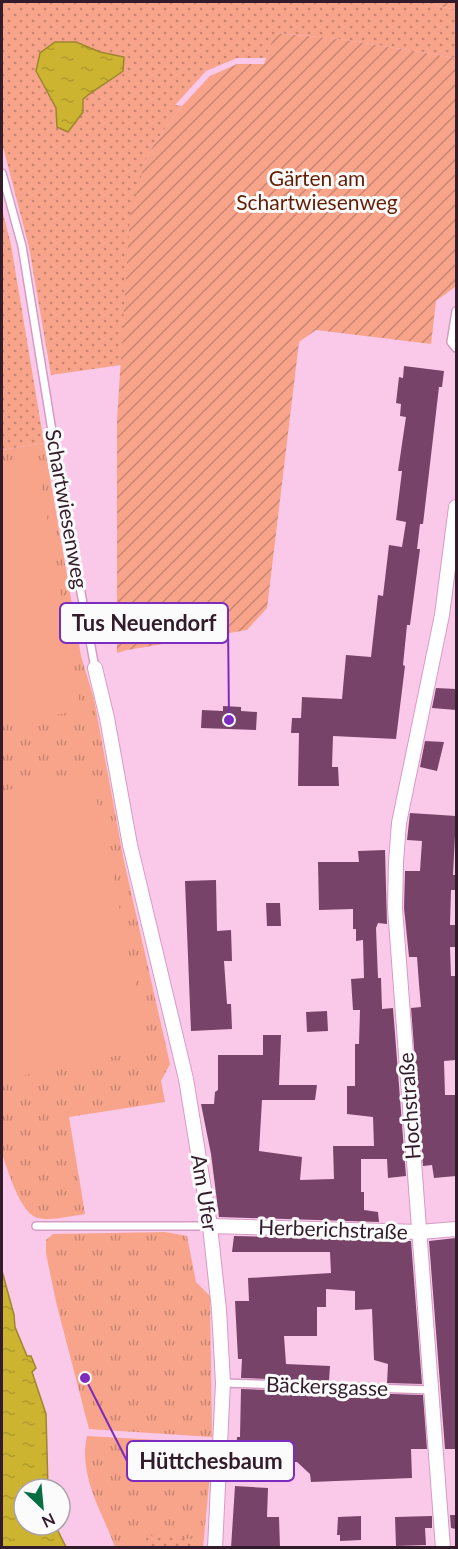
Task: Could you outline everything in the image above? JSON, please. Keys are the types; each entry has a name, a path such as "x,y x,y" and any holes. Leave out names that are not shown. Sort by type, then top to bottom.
{"street":[{"name":"Hochstraße","path":"443,1548 395,908 399,823 442,615 456,507"},
{"name":"Schartwiesenweg","path":"96,666 130,845"},
{"name":"Am Ufer","path":"130,845 186,1079 210,1226 219,1310 223,1383 215,1548"},
{"name":"Herberichstraße","path":"210,1226 420,1232 456,1229"}],"lane":[{"name":"Schartwiesenweg","path":"2,173 22,246 59,474 96,666"},
{"path":"456,311 451,342 456,348"},
{"path":"36,1226 210,1226"},
{"name":"Bäckersgasse","path":"223,1383 431,1390"}],"green space":[{"path":"2,2 422,2 456,10 456,58 340,39 276,33 266,58 237,58 206,71 175,105 182,106 154,144 145,162 125,309 121,365 51,375 29,247 2,143"},
{"path":"422,2 456,2 456,10"},
{"name":"Gärten am Schartwiesenweg","path":"275,33 340,39 456,58 455,287 436,301 431,344 316,330 299,342 267,608 247,630 117,653 117,420 130,216 145,162 154,144 182,106 210,76 237,64 264,64"},
{"path":"2,209 11,245 44,443 2,450"},
{"path":"44,443 81,656 94,699 124,861 170,1064 161,1081 165,1102 69,1117 85,1214 49,1219 38,1218 26,1209 15,1190 2,1154 2,450"},
{"path":"36,456 81,710 2,725 2,462"},
{"path":"91,773 149,1049 2,1080 2,791"},
{"path":"165,1232 187,1236 196,1282 210,1296 212,1437 89,1429 56,1302 46,1253 46,1240 53,1234"},
{"path":"87,1436 213,1443 203,1547 115,1547 88,1479 85,1451"},
{"path":"146,1535 192,1539 191,1547 145,1547"}],"water":[{"path":"55,42 76,42 100,52 124,57 123,71 83,99 83,112 68,132 57,127 56,108 36,71 40,53"},
{"path":"2,1271 15,1327 27,1356 31,1356 36,1368 32,1372 46,1414 48,1477 12,1477 12,1537 61,1537 66,1547 2,1547"}],"building":[{"path":"404,366 444,371 442,387 439,387 423,524 420,524 417,549 420,549 410,625 407,625 403,665 405,666 396,739 333,736 332,767 338,767 339,786 298,786 299,733 291,733 292,718 301,718 302,697 342,699 346,655 371,657 378,595 383,596 389,545 402,547 406,522 396,520 402,471 398,471 406,417 400,416 401,404 396,403 399,377 403,378"},
{"path":"436,688 456,689 456,710 432,708"},
{"path":"223,706 241,707 241,711 257,712 256,730 201,728 202,710 223,711"},
{"path":"425,741 444,742 437,771 420,767"},
{"path":"410,813 456,816 453,875 456,875 456,890 451,890 450,925 456,925 456,947 450,947 451,976 456,976 456,1060 444,1061 445,1095 455,1095 456,1100 456,1176 434,1178 432,1165 423,1166 411,1008 421,1007 417,957 409,957 404,908 405,871 420,871 422,841 407,840"},
{"path":"385,850 387,924 378,923 376,928 378,978 381,978 382,1009 393,1008 406,1176 388,1178 387,1159 361,1159 361,1192 364,1192 364,1210 378,1212 379,1222 219,1217 211,1154 201,1104 214,1104 215,1092 218,1090 218,1055 263,1055 263,1035 281,1035 279,1085 317,1085 315,1100 262,1100 259,1151 302,1157 300,1180 334,1179 333,1146 374,1146 373,1117 347,1114 347,1086 355,1086 355,1044 359,1044 360,1010 353,1010 351,979 364,978 363,940 356,941 356,929 353,929 353,909 319,910 318,862 359,862 358,851"},
{"path":"216,880 217,931 231,930 232,961 224,961 227,1004 231,1004 232,1029 191,1031 185,881"},
{"path":"266,903 280,903 281,926 267,926"},
{"path":"327,1011 328,1031 307,1032 306,1012"},
{"path":"234,1236 411,1241 422,1384 387,1383 388,1364 374,1360 372,1309 355,1310 355,1291 326,1289 326,1307 317,1307 317,1336 284,1336 286,1364 330,1366 329,1381 241,1378 242,1359 238,1359 235,1301 249,1301 248,1278 331,1273 330,1252 232,1252"},
{"path":"456,1238 456,1449 445,1449 429,1241"},
{"path":"241,1389 423,1395 427,1449 411,1449 412,1478 311,1482 310,1474 297,1462 236,1462 237,1437 240,1437"},
{"path":"235,1486 268,1488 267,1517 279,1517 280,1548 231,1548"},
{"path":"450,1515 456,1515 456,1529 451,1528"},
{"path":"361,1516 361,1540 340,1541 340,1535 337,1535 338,1517"},
{"path":"432,1516 432,1528 425,1528 426,1545 396,1546 395,1517"}],"place":[{"name":"Tus Neuendorf","path":"229,720"},
{"name":"Hüttchesbaum","path":"85,1378"}]}
